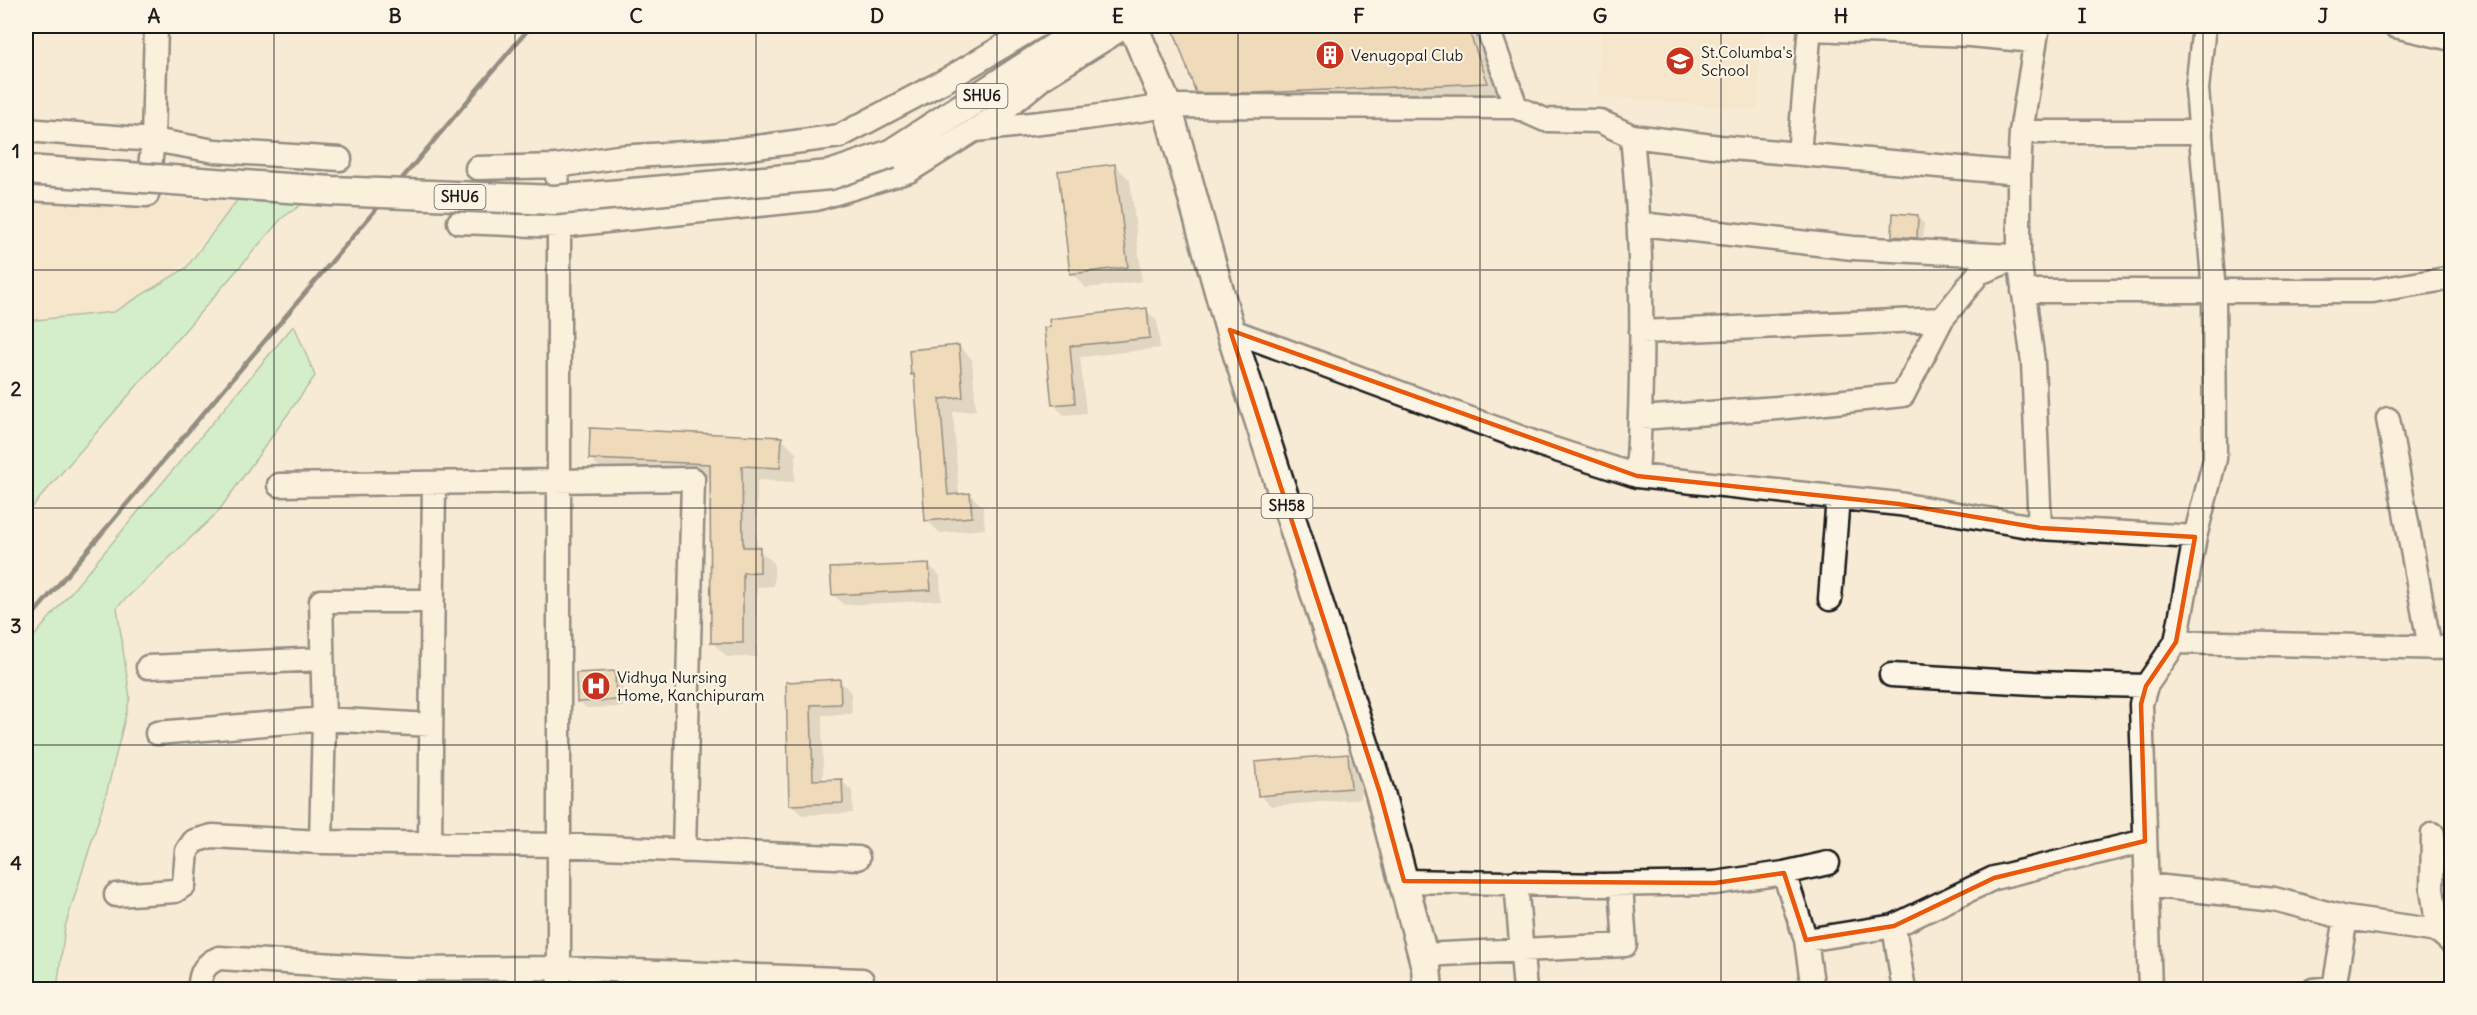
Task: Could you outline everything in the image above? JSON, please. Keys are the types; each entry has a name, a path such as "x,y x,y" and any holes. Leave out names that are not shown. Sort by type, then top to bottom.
{"main road":[{"name":"SHU6","path":"26,170 332,191 555,200 830,175 891,154 1088,26"},
{"name":"SH58","path":"1133,26 1167,106 1230,330 1380,793 1423,955 1428,990"}],"street":[{"path":"26,189 147,195 153,140 156,26"},
{"path":"477,168 557,166 618,157 734,150 840,136 948,79 1037,26"},
{"path":"459,222 559,226 816,199 909,171 974,130 1044,77 1126,26"},
{"path":"1487,26 1516,107"},
{"path":"2150,990 2141,704 2146,686 2176,642 2195,537 2215,459 2214,292 2197,89 2204,26"},
{"path":"2395,26 2451,39"},
{"path":"1799,154 1810,27 1970,35 2036,33 2021,132 2019,257 2033,362 2040,528"},
{"path":"974,130 1086,118 1167,106 1516,107 1545,120 1599,121 1632,136 1799,154 2019,173"},
{"path":"26,130 153,140 215,151 340,159"},
{"path":"2021,132 2200,132"},
{"path":"1632,136 1641,224 1641,418 1637,476"},
{"path":"557,166 559,226 559,979"},
{"path":"1641,224 1854,248 2019,257"},
{"path":"1641,418 1777,408 1903,395 1942,319 1979,273 2019,257"},
{"path":"2023,291 2372,291 2451,278"},
{"path":"1641,332 1942,319"},
{"path":"1230,330 1541,445 1637,476 1899,504 2040,528 2195,537"},
{"path":"2176,642 2441,648 2388,419"},
{"path":"279,485 693,479 684,851"},
{"path":"429,842 434,483"},
{"path":"1830,599 1838,497"},
{"path":"321,842 324,720 321,601 432,602"},
{"path":"148,667 322,659"},
{"path":"1891,675 2034,683 2146,686"},
{"path":"157,733 324,720 431,724"},
{"path":"2146,885 2274,899 2346,918 2447,934 2432,889 2433,834"},
{"path":"116,895 175,891 184,885 187,851 194,841 212,836 321,842 558,845 858,858"},
{"path":"1806,940 1894,926 1994,878 2145,841"},
{"path":"1404,881 1621,885 1714,884 1784,873 1828,863"},
{"path":"1784,873 1806,940 1813,990"},
{"path":"1516,882 1525,990"},
{"path":"1423,955 1625,945 1621,885"},
{"path":"2313,990 2334,988 2346,918"},
{"path":"1894,926 1904,990"},
{"path":"200,990 202,973 206,966 219,958 404,979 862,980"}],"highlighted area":[{"path":"1230,330 1637,476 1899,504 2040,528 2195,537 2176,642 2146,686 2141,704 2145,841 1994,878 1894,926 1806,940 1784,873 1715,883 1404,881 1380,793"}],"shaded area":[{"name":"St.Columba's School","path":"1602,26 1761,26 1758,110 1598,96"},
{"path":"26,195 237,202 117,339 26,351"}],"green space":[{"path":"256,175 317,194 282,218 26,514 26,321 114,312 186,268"},
{"path":"294,325 315,376 218,512 117,607 130,698 105,799 65,927 57,989 26,989 26,646"}],"building":[{"name":"Venugopal Club","path":"1172,26 1467,26 1488,83 1255,93 1196,93"},
{"path":"1115,164 1128,267 1070,274 1058,171"},
{"path":"1893,213 1918,215 1917,238 1892,236"},
{"path":"1147,308 1150,338 1070,346 1075,403 1052,405 1044,328 1050,327 1049,319"},
{"path":"959,345 963,397 940,399 948,495 970,493 972,517 925,521 914,374 911,375 909,350"},
{"path":"590,428 782,437 780,468 742,466 743,547 760,547 760,572 743,573 743,643 711,643 710,464 589,459"},
{"path":"929,564 931,590 832,595 830,568"},
{"path":"615,671 616,700 577,702 576,673"},
{"path":"840,679 841,704 811,705 813,780 842,779 843,803 789,805 786,682"},
{"path":"1348,754 1351,788 1258,796 1255,762"}],"railway":[{"path":"26,623 531,26"}],"place":[{"name":"Venugopal Club","path":"1330,55"},
{"name":"St.Columba's School","path":"1680,61"},
{"name":"Vidhya Nursing Home, Kanchipuram","path":"596,686"}]}
